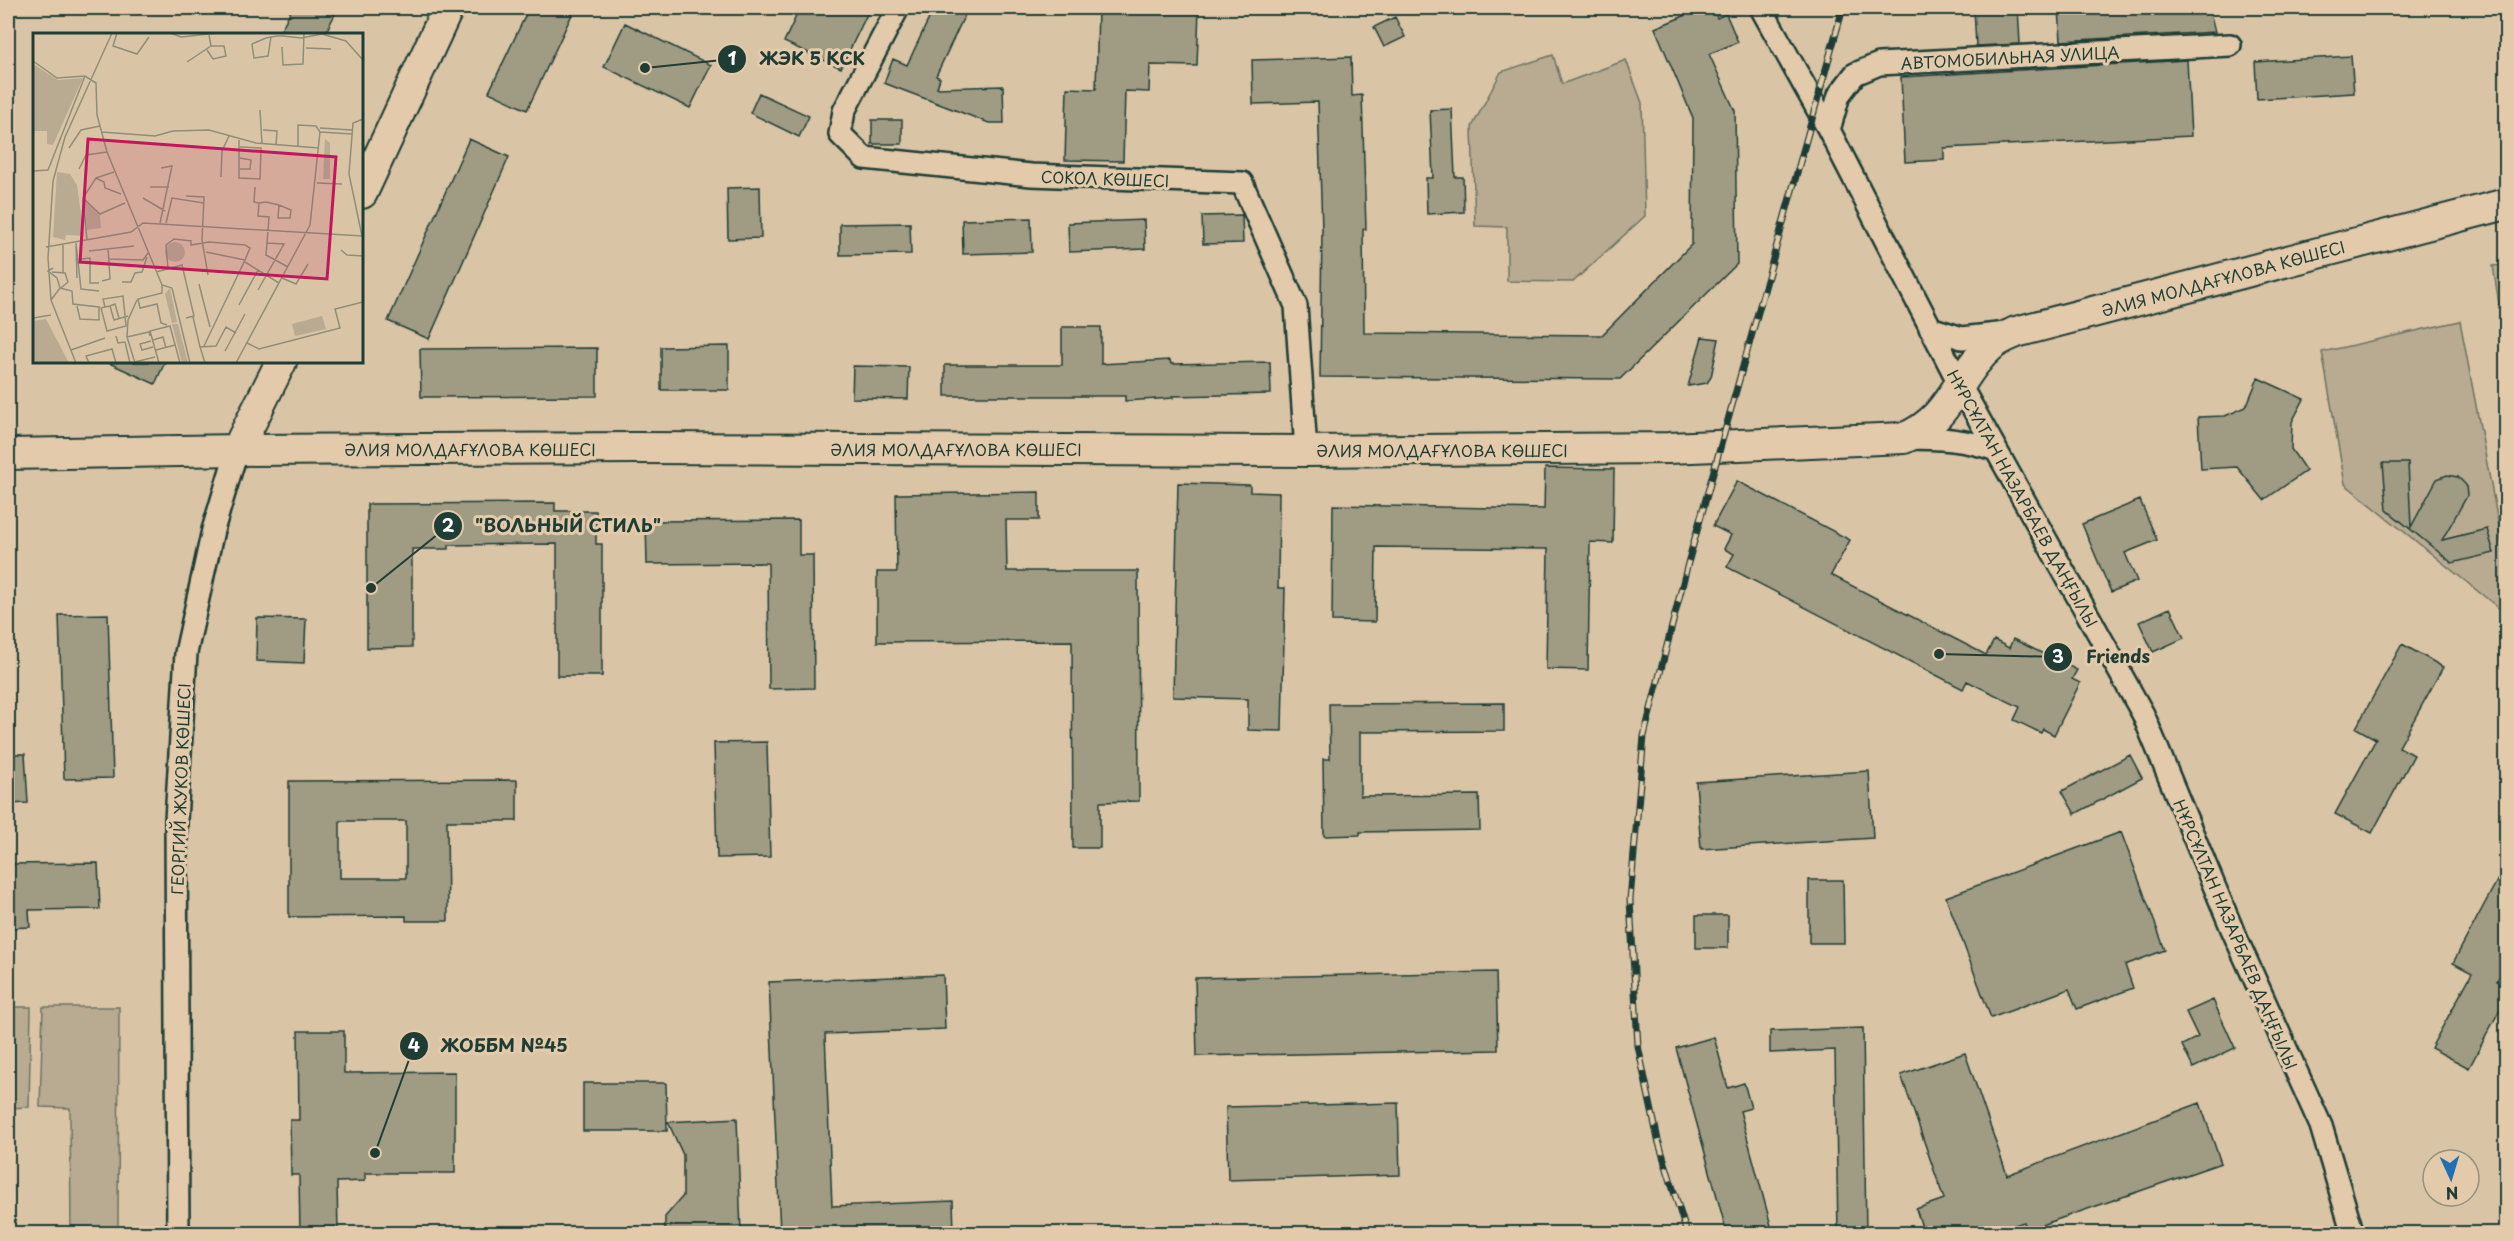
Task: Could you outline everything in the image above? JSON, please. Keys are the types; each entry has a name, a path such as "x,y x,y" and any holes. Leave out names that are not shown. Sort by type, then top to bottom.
{"main road":[{"path":"363,191 448,8"},
{"name":"ӘЛИЯ МОЛДАҒҰЛОВА КӨШЕСІ","path":"8,454 237,450 658,448 1306,451 1668,448 1904,438 1917,433 1943,410 1992,345 2016,332 2506,204"},
{"name":"ГЕОРГИЙ ЖУКОВ КӨШЕСІ","path":"237,450 280,363"}],"street":[{"name":"СОКОЛ КӨШЕСІ","path":"898,8 844,111 840,134 864,158 1031,175 1242,183 1296,306 1306,451"},
{"name":"НҰРСҰЛТАН НАЗАРБАЕВ ДАҢҒЫЛЫ","path":"1761,8 1829,130 1960,385 2143,714 2232,929 2321,1126 2353,1233"},
{"name":"АВТОМОБИЛЬНАЯ УЛИЦА","path":"1829,130 1839,94 1855,74 1879,64 2230,45"},
{"path":"1930,328 1962,338 1981,338 2016,332"},
{"path":"1904,438 1948,438 1974,442 1996,450"},
{"name":"ГЕОРГИЙ ЖУКОВ КӨШЕСІ","path":"178,1233 176,820 186,653 213,530 237,450"}],"shaded area":[{"path":"1553,55 1562,84 1626,60 1642,103 1645,216 1573,282 1507,281 1507,227 1475,226 1472,127 1501,72"},
{"path":"2506,265 2506,349 2493,266"},
{"path":"2460,321 2506,564 2506,614 2345,484 2322,352"},
{"path":"8,1007 31,1007 29,1107 8,1108"},
{"path":"43,1007 119,1007 118,1233 71,1233 70,1108 40,1107"}],"building":[{"path":"292,8 338,8 326,33 280,33"},
{"path":"529,8 575,8 527,110 489,92"},
{"path":"800,8 870,8 841,68 784,42"},
{"path":"934,8 968,8 936,76 940,78 937,88 1003,86 1004,123 989,123 884,83 893,59 907,65"},
{"path":"1098,8 1199,8 1197,66 1150,65 1149,92 1125,91 1123,161 1065,160 1067,88 1096,89"},
{"path":"1680,8 1712,8 1717,18 1726,14 1738,42 1709,54 1735,111 1737,264 1620,379 1320,377 1322,230 1318,102 1253,104 1252,60 1351,57 1352,96 1362,95 1366,229 1363,229 1364,333 1602,335 1692,244 1693,118 1655,28 1684,16"},
{"path":"1974,8 2018,8 2020,44 1976,46"},
{"path":"2059,8 2209,8 2215,32 2061,41"},
{"path":"1395,17 1405,37 1384,47 1374,27"},
{"path":"625,23 711,65 690,108 604,67"},
{"path":"2351,56 2354,93 2257,99 2255,62"},
{"path":"2187,60 2191,136 1944,148 1944,160 1905,162 1901,77"},
{"path":"759,93 809,116 799,137 750,113"},
{"path":"1452,109 1455,177 1463,177 1464,212 1427,214 1426,178 1433,178 1430,110"},
{"path":"872,120 902,120 902,144 872,144"},
{"path":"469,139 509,157 429,339 388,321"},
{"path":"760,187 761,238 728,239 727,188"},
{"path":"1242,215 1243,243 1203,244 1202,216"},
{"path":"1031,218 1032,252 963,254 962,220"},
{"path":"1144,220 1145,249 1069,252 1068,223"},
{"path":"910,223 911,254 840,255 840,224"},
{"path":"1062,327 1101,327 1101,364 1170,360 1171,364 1270,362 1271,394 1172,396 1173,398 1125,401 1125,396 945,396 945,365 1062,365"},
{"path":"1702,337 1719,339 1711,377 1707,383 1688,386"},
{"path":"729,346 729,390 661,390 661,347"},
{"path":"597,348 597,396 421,397 420,349"},
{"path":"109,363 165,363 155,384"},
{"path":"853,366 909,367 908,399 852,398"},
{"path":"2258,378 2304,399 2292,422 2291,449 2306,471 2264,500 2237,467 2201,469 2198,417 2225,416 2246,407"},
{"path":"2383,463 2408,463 2411,527 2437,479 2447,475 2458,477 2466,485 2467,496 2442,540 2487,529 2494,553 2452,563 2387,510"},
{"path":"1545,468 1614,469 1613,543 1590,542 1588,670 1546,669 1548,549 1376,547 1375,622 1332,621 1333,505 1544,509"},
{"path":"1737,481 1850,540 1831,575 1986,655 1994,640 2009,648 2013,639 2077,670 2072,679 2080,683 2054,735 2043,729 2041,733 2014,720 2020,707 1967,681 1963,689 1727,567 1734,554 1724,549 1731,535 1713,526"},
{"path":"1178,483 1250,485 1250,492 1279,493 1278,588 1285,588 1282,731 1248,730 1248,699 1173,697"},
{"path":"1039,492 1039,520 1006,520 1007,571 1138,571 1139,801 1100,802 1100,848 1073,848 1072,641 877,642 877,572 897,572 896,494"},
{"path":"2140,500 2157,540 2125,553 2137,581 2111,592 2082,524"},
{"path":"555,503 555,511 596,511 596,544 602,544 602,676 557,676 557,544 449,545 449,549 412,549 412,647 367,648 367,504"},
{"path":"799,520 799,555 813,555 814,688 769,689 768,563 647,564 646,521"},
{"path":"2170,608 2184,638 2153,652 2139,622"},
{"path":"108,614 113,778 64,779 59,615"},
{"path":"257,618 306,619 304,663 256,661"},
{"path":"2402,644 2443,667 2399,747 2414,755 2372,833 2335,814 2376,739 2356,728"},
{"path":"1504,703 1504,731 1360,732 1360,796 1479,795 1480,830 1360,832 1360,835 1324,836 1323,759 1330,759 1329,704"},
{"path":"767,742 770,857 717,858 714,743"},
{"path":"8,754 25,754 28,803 8,804"},
{"path":"2130,755 2142,778 2075,814 2062,791"},
{"path":"1869,771 1873,838 1701,849 1696,782"},
{"path":"517,780 517,821 447,821 448,921 406,921 406,916 289,917 289,781","holes":["340,821 406,821 406,878 340,878"]},
{"path":"2121,832 2165,950 2125,965 2133,988 2077,1009 2069,989 1991,1018 1946,897"},
{"path":"98,863 100,909 29,910 30,927 8,928 8,864"},
{"path":"2506,864 2506,963 2497,981 2506,986 2506,998 2469,1068 2431,1048 2472,973 2453,963"},
{"path":"1809,880 1843,880 1844,943 1809,943"},
{"path":"1696,915 1728,915 1728,948 1696,948"},
{"path":"1496,972 1498,1050 1197,1056 1195,978"},
{"path":"943,975 945,1029 825,1034 832,1206 953,1201 954,1233 780,1233 769,982"},
{"path":"2213,1000 2235,1048 2193,1068 2182,1045 2198,1037 2186,1012"},
{"path":"1863,1028 1866,1233 1838,1233 1835,1050 1770,1053 1770,1031"},
{"path":"298,1031 344,1031 344,1073 455,1072 455,1173 365,1173 365,1181 337,1182 338,1233 300,1233 299,1175 291,1175 290,1120 299,1120"},
{"path":"1714,1037 1728,1088 1744,1083 1751,1108 1740,1111 1773,1233 1727,1233 1676,1048"},
{"path":"1965,1053 2007,1175 2200,1103 2221,1163 2027,1230 2024,1222 1991,1233 1924,1233 1916,1209 1944,1199 1901,1075"},
{"path":"583,1083 666,1083 667,1131 583,1131"},
{"path":"1398,1103 1400,1175 1228,1180 1226,1107"},
{"path":"737,1118 741,1233 665,1233 665,1217 683,1196 683,1155 668,1122"}],"railway":[{"path":"1687,1234 1658,1140 1638,1046 1630,900 1644,736 1688,563 1843,8"}],"place":[{"name":"ЖЭК 5 КСК","path":"645,68"},
{"name":"\"ВОЛЬНЫЙ СТИЛЬ\"","path":"371,588"},
{"name":"Friends","path":"1939,654"},
{"name":"ЖОББМ №45","path":"375,1153"}]}
